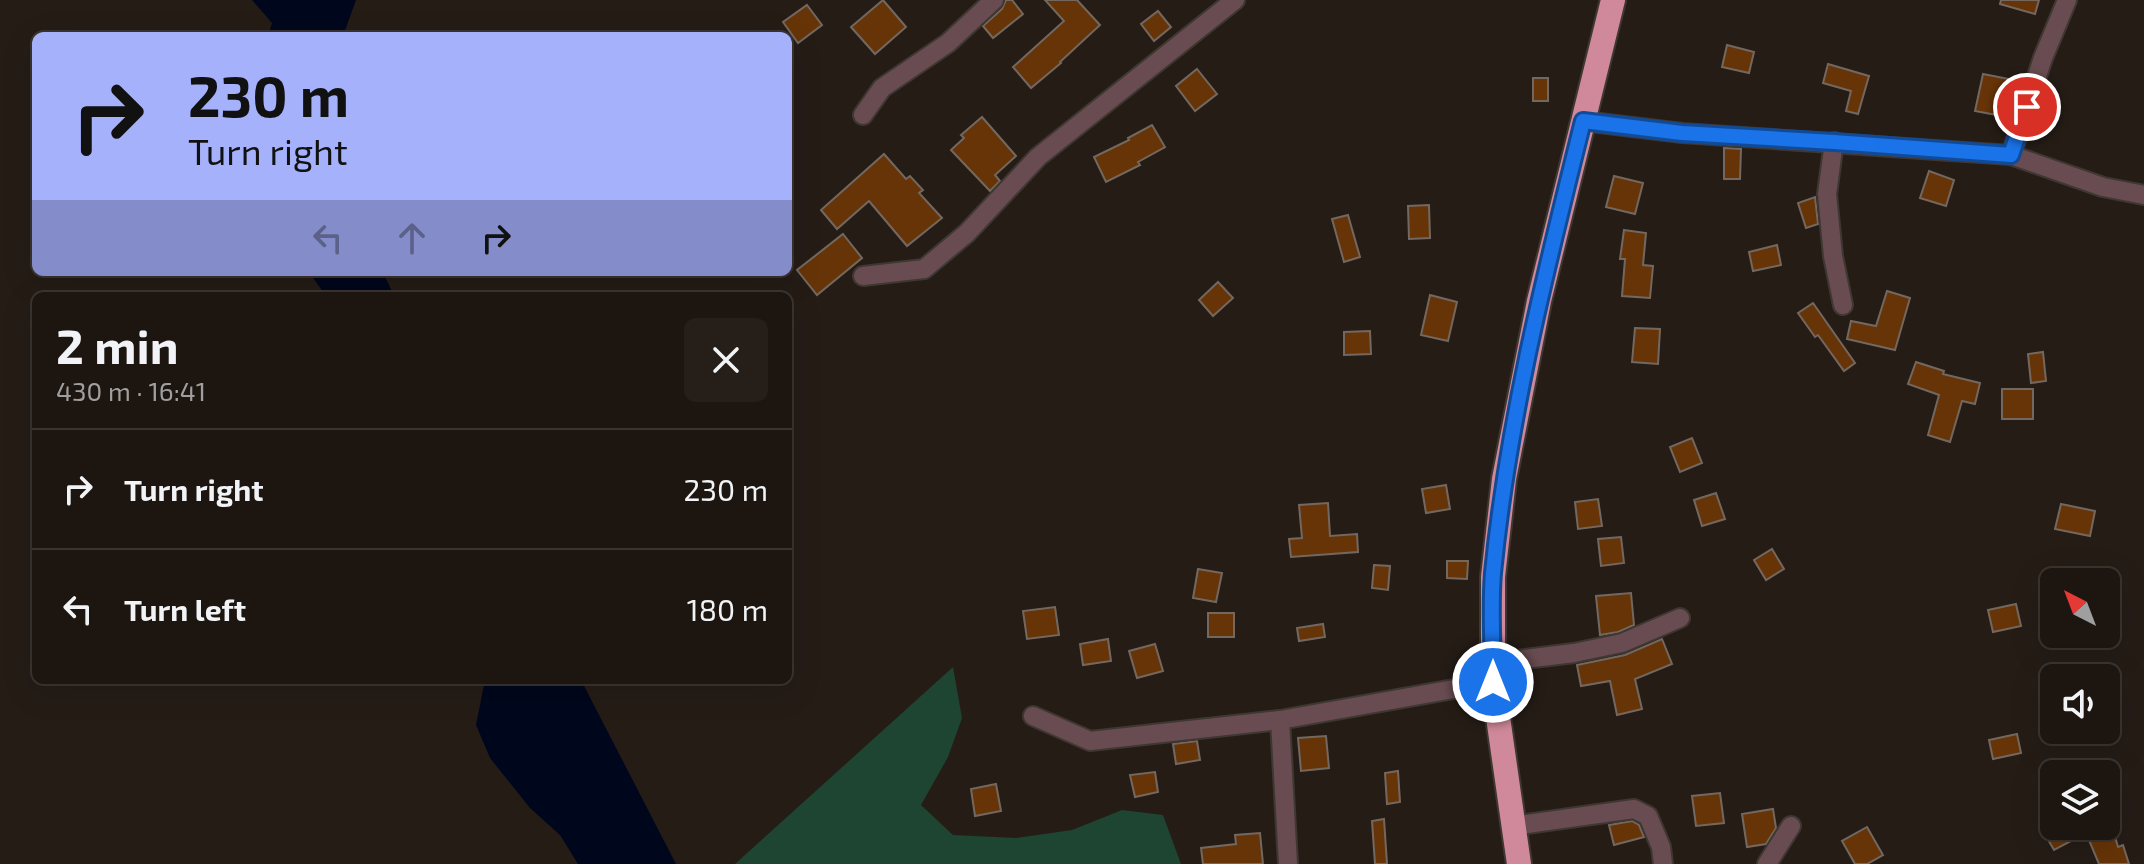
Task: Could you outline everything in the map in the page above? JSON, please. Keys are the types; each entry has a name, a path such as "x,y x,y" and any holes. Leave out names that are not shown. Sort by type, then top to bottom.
{"highway":[{"path":"1519,864 1493,673 1493,577 1504,479 1539,301 1613,0"}],"street":[{"path":"863,115 882,88 948,43 994,0"},
{"path":"863,276 924,269 967,233 1038,157 1235,0"},
{"path":"2011,155 2043,58 2067,0"},
{"path":"1583,121 1682,133 2011,155 2103,187 2144,195"},
{"path":"1834,142 1827,194 1833,256 1843,305"},
{"path":"1033,716 1090,741 1280,720 1622,643 1680,618"},
{"path":"1280,720 1288,864"},
{"path":"1513,826 1634,809 1648,816 1661,847 1663,864"},
{"path":"1767,864 1791,826"}],"green space":[{"path":"953,667 962,718 948,757 921,805 953,835 1016,838 1072,830 1122,810 1163,815 1181,864 735,864"}],"water":[{"path":"252,0 356,0 344,32 269,32 272,23"},
{"path":"312,276 385,276 392,292 323,292"},
{"path":"484,684 583,684 676,864 578,864 560,835 530,808 490,758 476,725"}],"building":[{"path":"883,0 906,27 875,54 851,27"},
{"path":"1006,0 1012,0 1023,14 993,38 983,26 1002,9"},
{"path":"1045,0 1077,0 1100,25 1031,88 1013,67 1064,21"},
{"path":"2001,0 2039,0 2035,14 2000,4"},
{"path":"807,5 822,25 798,43 783,22"},
{"path":"1158,11 1171,27 1154,41 1141,24"},
{"path":"1727,45 1754,52 1749,73 1722,67"},
{"path":"1828,64 1869,76 1858,114 1846,111 1851,91 1823,83"},
{"path":"1197,69 1217,94 1195,111 1176,86"},
{"path":"1983,74 2009,79 2002,116 1975,111"},
{"path":"1533,78 1548,78 1548,101 1533,101"},
{"path":"982,117 1016,156 995,175 1000,181 990,191 951,150 964,138 961,135"},
{"path":"1152,125 1165,147 1138,162 1140,165 1106,182 1094,157"},
{"path":"1724,148 1741,149 1740,179 1724,179"},
{"path":"884,154 906,179 910,176 923,190 919,193 942,218 907,246 869,201 837,229 821,210"},
{"path":"1929,171 1954,180 1946,206 1920,198"},
{"path":"1614,176 1643,183 1635,214 1606,207"},
{"path":"1815,197 1818,224 1806,228 1798,203"},
{"path":"1429,205 1430,238 1409,239 1408,206"},
{"path":"1348,215 1360,257 1344,262 1332,219"},
{"path":"1624,230 1646,233 1643,265 1653,266 1650,298 1622,296 1625,259 1620,259"},
{"path":"843,234 862,258 817,295 797,270"},
{"path":"1777,245 1781,265 1753,271 1749,252"},
{"path":"1218,282 1233,298 1213,316 1199,300"},
{"path":"1887,291 1910,298 1895,350 1847,339 1851,321 1876,326"},
{"path":"1430,295 1457,302 1448,341 1421,335"},
{"path":"1813,303 1855,363 1844,371 1798,313"},
{"path":"1635,328 1660,329 1658,364 1632,362"},
{"path":"1370,331 1371,354 1344,355 1344,332"},
{"path":"2043,352 2046,381 2031,383 2028,354"},
{"path":"1916,362 1944,371 1943,374 1980,383 1975,404 1962,401 1950,442 1928,435 1939,395 1908,384"},
{"path":"2002,389 2033,389 2033,419 2002,419"},
{"path":"1692,438 1702,463 1680,472 1670,447"},
{"path":"1446,485 1450,509 1426,513 1422,489"},
{"path":"1716,493 1725,519 1702,526 1694,500"},
{"path":"1598,499 1602,526 1578,529 1575,502"},
{"path":"1328,503 1330,536 1357,534 1358,552 1291,557 1289,539 1302,538 1299,505"},
{"path":"2061,504 2095,511 2090,536 2055,529"},
{"path":"1621,537 1624,563 1601,566 1598,539"},
{"path":"1772,549 1784,569 1766,580 1754,560"},
{"path":"1447,561 1468,561 1467,579 1447,578"},
{"path":"1374,565 1390,566 1388,590 1372,588"},
{"path":"1198,569 1222,573 1216,602 1193,598"},
{"path":"1631,593 1634,625 1600,635 1596,596"},
{"path":"2016,604 2021,626 1993,632 1988,610"},
{"path":"1055,607 1059,635 1027,639 1023,611"},
{"path":"1208,613 1234,613 1234,637 1208,637"},
{"path":"1323,624 1325,637 1299,641 1297,628"},
{"path":"1108,639 1111,661 1083,665 1080,644"},
{"path":"1662,639 1672,664 1635,679 1642,709 1617,715 1610,681 1581,686 1577,665 1625,655"},
{"path":"1155,644 1163,671 1137,678 1129,651"},
{"path":"2017,734 2021,753 1993,759 1989,740"},
{"path":"1326,736 1329,768 1301,771 1298,738"},
{"path":"1197,741 1200,760 1176,764 1173,744"},
{"path":"1398,771 1400,802 1387,804 1385,773"},
{"path":"1155,772 1158,792 1135,797 1130,775"},
{"path":"996,784 1001,811 975,816 971,789"},
{"path":"1720,793 1724,823 1696,826 1692,796"},
{"path":"1773,809 1776,828 1766,844 1747,847 1742,814"},
{"path":"1384,819 1387,864 1375,864 1372,821"},
{"path":"1632,821 1639,825 1644,837 1614,845 1609,825"},
{"path":"1867,827 1883,855 1867,864 1855,864 1842,841"},
{"path":"1260,833 1263,864 1203,864 1201,848 1236,844 1235,835"},
{"path":"2048,840 2073,840 2054,850"},
{"path":"2089,840 2116,840 2118,847 2123,845 2129,864 2099,864"}],"route":[{"path":"1493,682 1493,577 1504,479 1539,301 1583,121 1682,133 2011,155 2027,107"}]}
